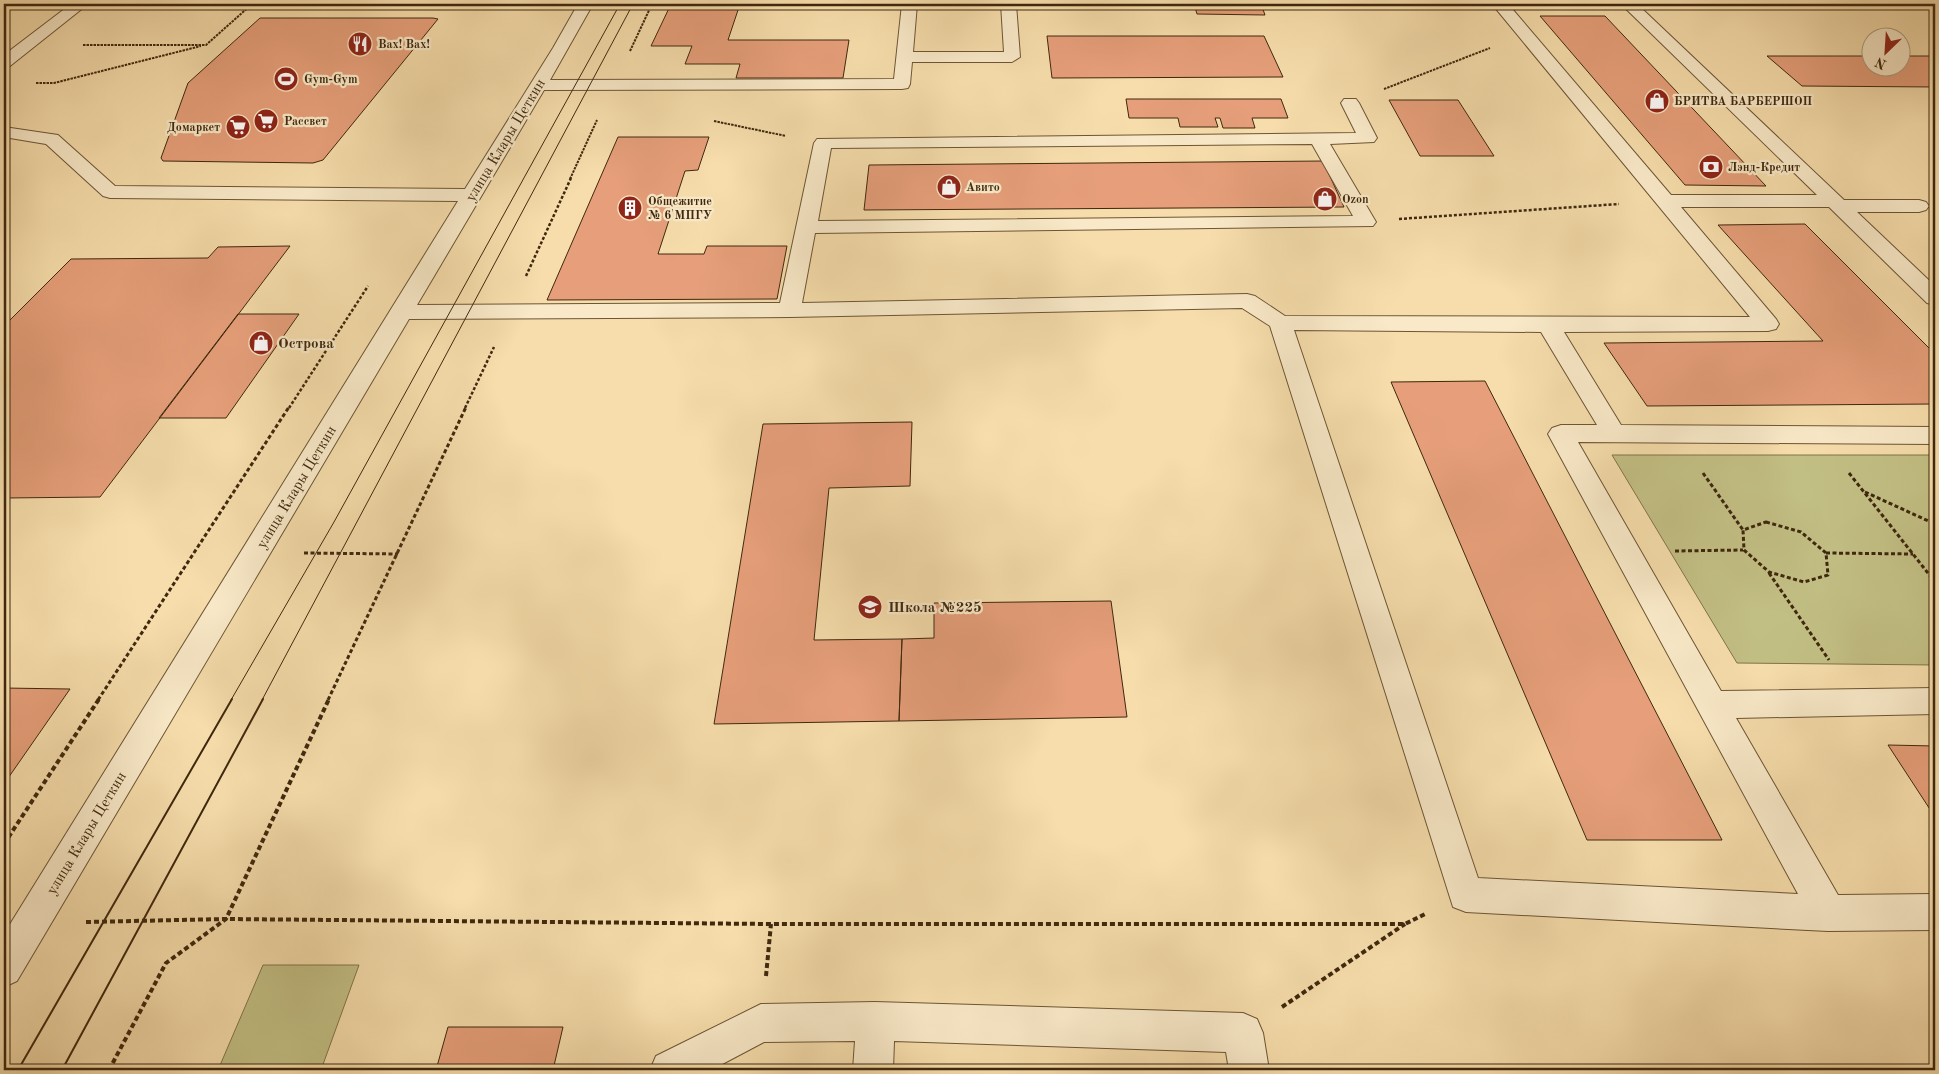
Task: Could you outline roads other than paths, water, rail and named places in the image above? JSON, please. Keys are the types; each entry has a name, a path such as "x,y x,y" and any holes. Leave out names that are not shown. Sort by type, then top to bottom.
{"street":[{"path":"4,62 80,4"},
{"name":"улица Клары Цеткин","path":"4,968 472,195 585,4"},
{"path":"538,85 902,84 909,4"},
{"path":"904,57 1012,57 1009,4"},
{"path":"401,312 790,310 1247,301 1280,323 1768,324 1500,4"},
{"path":"1629,4 1935,298"},
{"path":"790,310 824,144 1368,138 1350,103"},
{"path":"4,132 52,139 110,192 472,195"},
{"path":"808,227 1366,222 1318,139"},
{"path":"1666,201 1927,206 1935,221"},
{"path":"1910,274 1935,274"},
{"path":"1280,323 1466,895 1828,912 1935,912"},
{"path":"1548,325 1614,433"},
{"path":"1828,912 1561,434 1935,435"},
{"path":"1712,705 1935,701"},
{"path":"873,1070 875,1021"},
{"path":"670,1070 761,1023 875,1021 1243,1033 1249,1070"}],"tram line":[{"path":"231,700 334,522 620,4"},
{"path":"262,700 633,4"},
{"path":"18,1070 232,699"},
{"path":"62,1070 263,699"}],"place":[{"name":"Вах! Вах!","path":"360,44"},
{"name":"Gym-Gym","path":"286,79"},
{"name":"БРИТВА БАРБЕРШОП","path":"1657,101"},
{"name":"Рассвет","path":"266,121"},
{"name":"Домаркет","path":"238,127"},
{"name":"Лэнд-Кредит","path":"1711,167"},
{"name":"Авито","path":"949,187"},
{"name":"Ozon","path":"1325,199"},
{"name":"Общежитие № 6 МПГУ","path":"630,208"},
{"name":"Острова","path":"261,343"},
{"name":"Школа №225","path":"870,607"}]}
